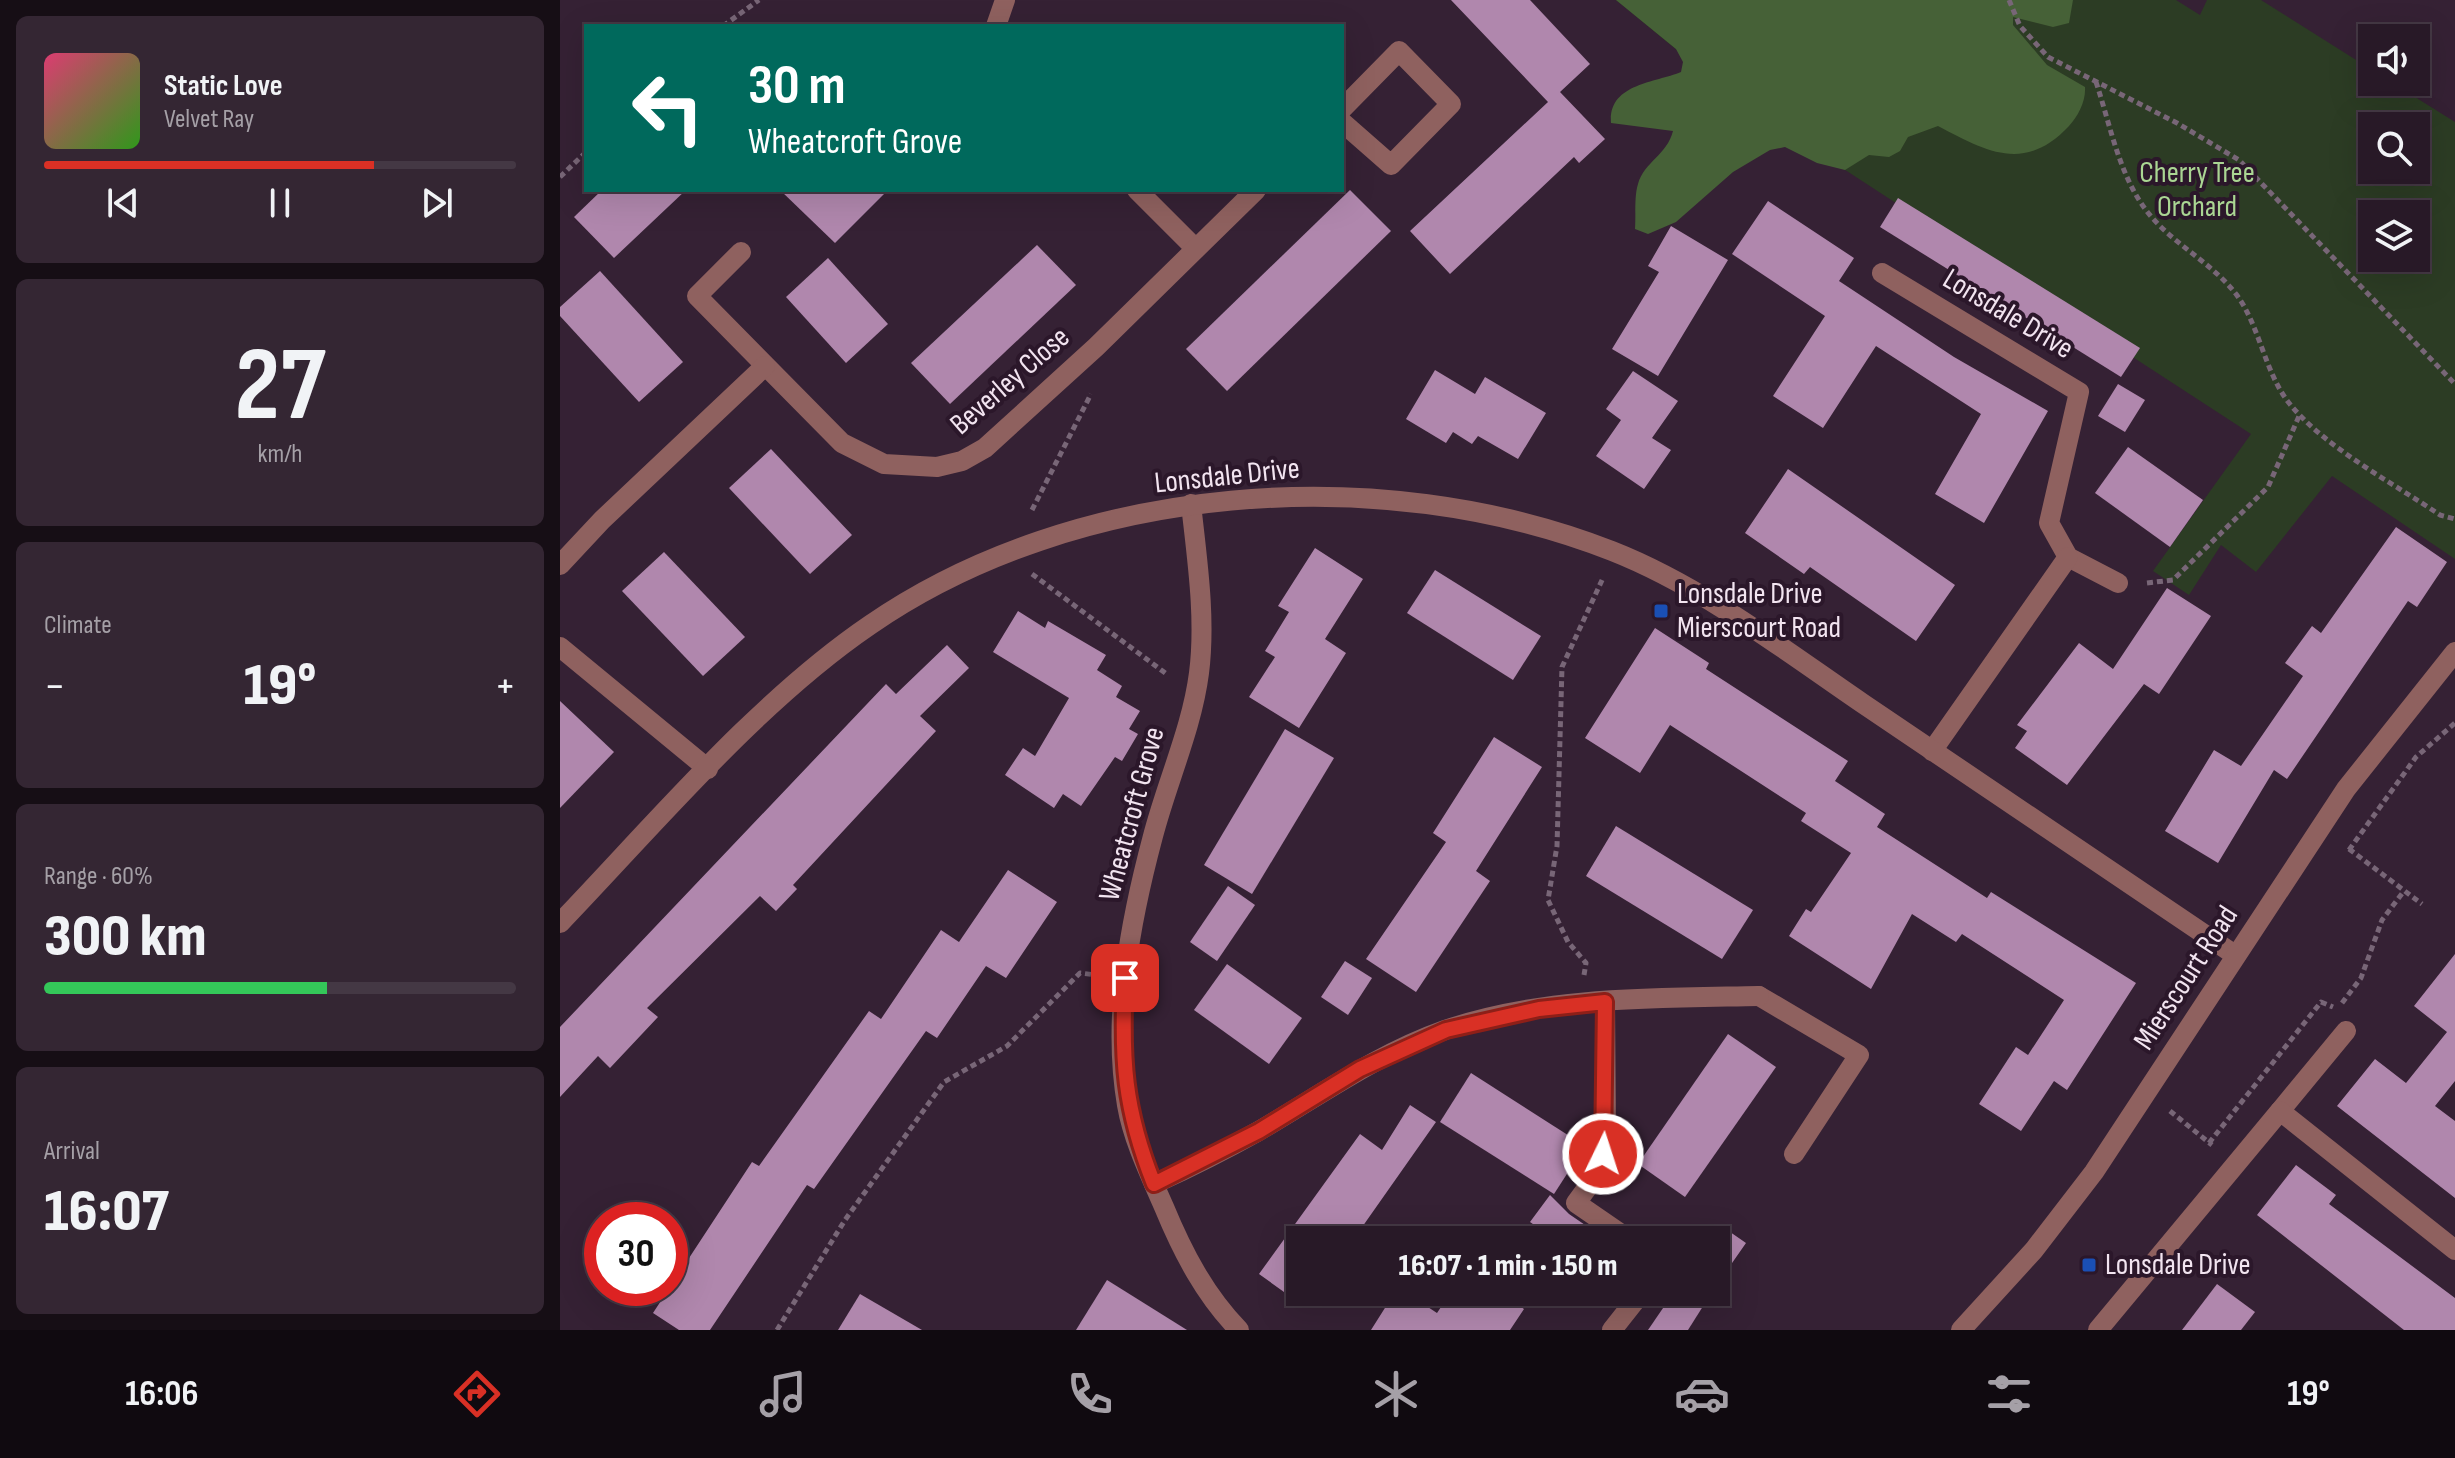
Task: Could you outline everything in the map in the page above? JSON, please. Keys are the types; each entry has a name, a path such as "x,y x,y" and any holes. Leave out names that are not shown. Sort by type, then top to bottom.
{"street":[{"path":"997,24 1005,0"},
{"path":"1344,107 1399,51 1451,104 1391,165 1344,124"},
{"path":"1139,192 1195,248"},
{"name":"Beverley Close","path":"741,252 697,296 842,443 884,464 910,468 962,461 985,448 1254,192"},
{"name":"Lonsdale Drive","path":"1882,273 2079,392 2049,523 2068,557"},
{"path":"560,565 602,520 765,366"},
{"name":"Lonsdale Drive","path":"560,923 708,769 822,662 866,627 939,581 1043,541 1191,504 1268,497 1374,499 1510,521 1615,552 1734,617 2235,955"},
{"name":"Wheatcroft Grove","path":"1191,504 1199,585 1199,674 1153,836 1125,978 1123,1039 1127,1106 1154,1184 1193,1269 1239,1330"},
{"path":"1932,751 2068,557 2118,583"},
{"path":"560,647 708,769"},
{"name":"Mierscourt Road","path":"1961,1330 2034,1250 2094,1172 2346,789 2455,652"},
{"path":"1154,1184 1203,1161 1403,1048 1446,1030 1482,1020 1605,1002 1759,996 1859,1055 1794,1154"},
{"path":"1605,1002 1603,1154 1598,1173 1576,1203 1610,1226"},
{"path":"2098,1330 2346,1031"},
{"path":"2280,1111 2455,1250"},
{"path":"1612,1330 1631,1306"}],"path":[{"path":"726,24 759,0"},
{"path":"2009,0 2020,26 2048,57 2239,160 2455,384"},
{"path":"2096,81 2115,149 2133,185 2158,224 2207,262 2237,296 2269,368 2289,403 2319,432 2440,515 2455,519"},
{"path":"560,177 584,154"},
{"path":"2118,583 2165,582 2179,574 2268,487 2300,414"},
{"path":"1580,1004 1586,963 1568,942 1548,900 1557,846 1562,667 1615,552"},
{"path":"2349,850 2416,757 2455,723"},
{"path":"2320,828 2422,904"},
{"path":"2337,1010 2361,978 2379,925 2404,891"},
{"path":"777,1330 845,1220 944,1082 1007,1046 1080,973 1125,978"},
{"path":"2147,1093 2235,1163"}],"green space":[{"name":"Cherry Tree Orchard","path":"1616,0 2176,0 2200,15 2207,0 2261,0 2358,61 2358,96 2413,96 2455,122 2455,559 2332,476 2256,572 2221,545 2189,595 2153,571 2251,434 1739,101"},
{"path":"1616,0 2073,0 2069,23 2053,27 2013,17 2013,25 2047,65 2085,87 2084,98 2072,122 2053,141 2021,154 1989,150 1938,126 1908,137 1900,151 1889,157 1869,155 1845,170 1817,163 1785,147 1770,150 1733,172 1676,222 1648,234 1635,229 1637,189 1641,176 1666,146 1673,131 1611,123 1612,110 1617,100 1635,87 1681,72 1683,62 1676,49"}],"building":[{"path":"1451,0 1530,0 1590,64 1560,92 1605,139 1579,163 1574,157 1450,274 1410,231 1548,102"},
{"path":"1350,190 1391,231 1227,391 1186,349"},
{"path":"600,192 684,192 614,258 574,217"},
{"path":"782,192 886,192 835,243"},
{"path":"1898,198 2140,348 2121,377 1880,227"},
{"path":"1768,201 1854,258 1839,281 1954,357 2048,411 1984,523 1935,494 1981,414 1876,346 1823,428 1773,396 1825,316 1732,254"},
{"path":"1671,226 1728,260 1658,376 1612,349 1659,272 1648,266"},
{"path":"1037,245 1076,285 950,404 911,363"},
{"path":"828,258 888,324 846,363 786,297"},
{"path":"600,271 683,362 639,402 560,316 560,307"},
{"path":"1435,370 1475,394 1485,377 1546,413 1518,459 1478,436 1472,444 1453,432 1446,443 1406,419"},
{"path":"1633,371 1678,401 1652,438 1671,450 1644,489 1596,456 1621,420 1606,409"},
{"path":"2118,384 2145,400 2125,432 2098,416"},
{"path":"2128,447 2203,500 2170,547 2095,493"},
{"path":"771,449 852,535 810,574 729,488"},
{"path":"1788,469 1955,585 1916,641 1810,567 1804,574 1745,533"},
{"path":"2396,527 2447,562 2417,607 2408,601 2287,779 2274,770 2218,863 2165,831 2214,750 2241,766 2303,676 2285,663 2312,626 2321,633"},
{"path":"1315,548 1363,579 1325,639 1346,653 1299,728 1249,697 1275,657 1265,651 1289,612 1278,606"},
{"path":"664,552 745,637 703,676 622,591"},
{"path":"1435,570 1541,636 1513,680 1407,613"},
{"path":"2167,588 2211,616 2159,694 2144,684 2067,785 2015,748 2027,731 2017,725 2079,643 2113,669"},
{"path":"1018,611 1045,628 1048,621 1106,655 1097,670 1122,686 1116,697 1140,711 1129,729 1138,734 1122,761 1115,757 1081,806 1063,794 1054,808 1005,775 1023,748 1035,756 1069,698 993,652"},
{"path":"1655,628 1709,663 1706,669 1848,761 1835,781 1885,814 1877,827 1987,898 1991,892 2136,983 2067,1090 2054,1081 2021,1131 1979,1104 2016,1047 2028,1055 2064,1000 1962,934 1956,942 1912,914 1871,989 1789,936 1806,909 1811,912 1851,853 1801,821 1806,813 1670,725 1640,773 1585,738"},
{"path":"947,645 969,668 920,716 936,731 793,885 797,889 776,911 760,896 647,1008 658,1017 610,1068 598,1056 560,1097 560,1027 886,684 896,694"},
{"path":"560,701 614,752 560,808"},
{"path":"1285,729 1334,758 1252,894 1204,865"},
{"path":"1494,737 1542,767 1476,871 1490,881 1416,992 1366,959 1446,842 1433,833"},
{"path":"1616,826 1753,910 1722,959 1586,876"},
{"path":"1008,870 1057,902 1006,978 986,966 937,1038 926,1031 814,1189 807,1185 710,1330 679,1330 653,1313 658,1306 688,1306 688,1260 752,1162 759,1166 869,1011 881,1019 941,930 959,942"},
{"path":"1228,886 1255,905 1217,961 1190,942"},
{"path":"2455,954 2455,1081 2435,1106 2455,1121 2455,1198 2337,1106 2375,1059 2406,1083 2447,1032 2414,1006"},
{"path":"1345,961 1372,978 1348,1015 1321,997"},
{"path":"1227,964 1302,1018 1269,1064 1194,1010"},
{"path":"1728,1034 1776,1067 1685,1197 1638,1164"},
{"path":"1471,1073 1585,1146 1554,1194 1440,1122"},
{"path":"1410,1105 1436,1122 1363,1226 1294,1226 1360,1134 1382,1150"},
{"path":"2296,1165 2336,1195 2329,1204 2455,1298 2455,1330 2404,1330 2257,1215"},
{"path":"1550,1195 1587,1226 1536,1226 1530,1222"},
{"path":"1730,1232 1746,1243 1730,1266"},
{"path":"1286,1237 1286,1293 1259,1274"},
{"path":"1107,1280 1187,1330 1076,1330"},
{"path":"2217,1284 2255,1312 2241,1330 2182,1330"},
{"path":"860,1294 922,1330 838,1330"},
{"path":"1386,1306 1426,1306 1437,1313 1442,1306 1520,1306 1524,1309 1510,1330 1371,1330"},
{"path":"1664,1306 1703,1306 1688,1330 1648,1330"}],"place":[{"name":"Lonsdale Drive Mierscourt Road","path":"1661,611"},
{"name":"Lonsdale Drive","path":"2089,1265"}],"route":[{"path":"1125,978 1122,1027 1127,1106 1138,1146 1154,1184 1259,1131 1360,1069 1446,1030 1539,1009 1605,1002 1606,1134 1603,1154"}]}
